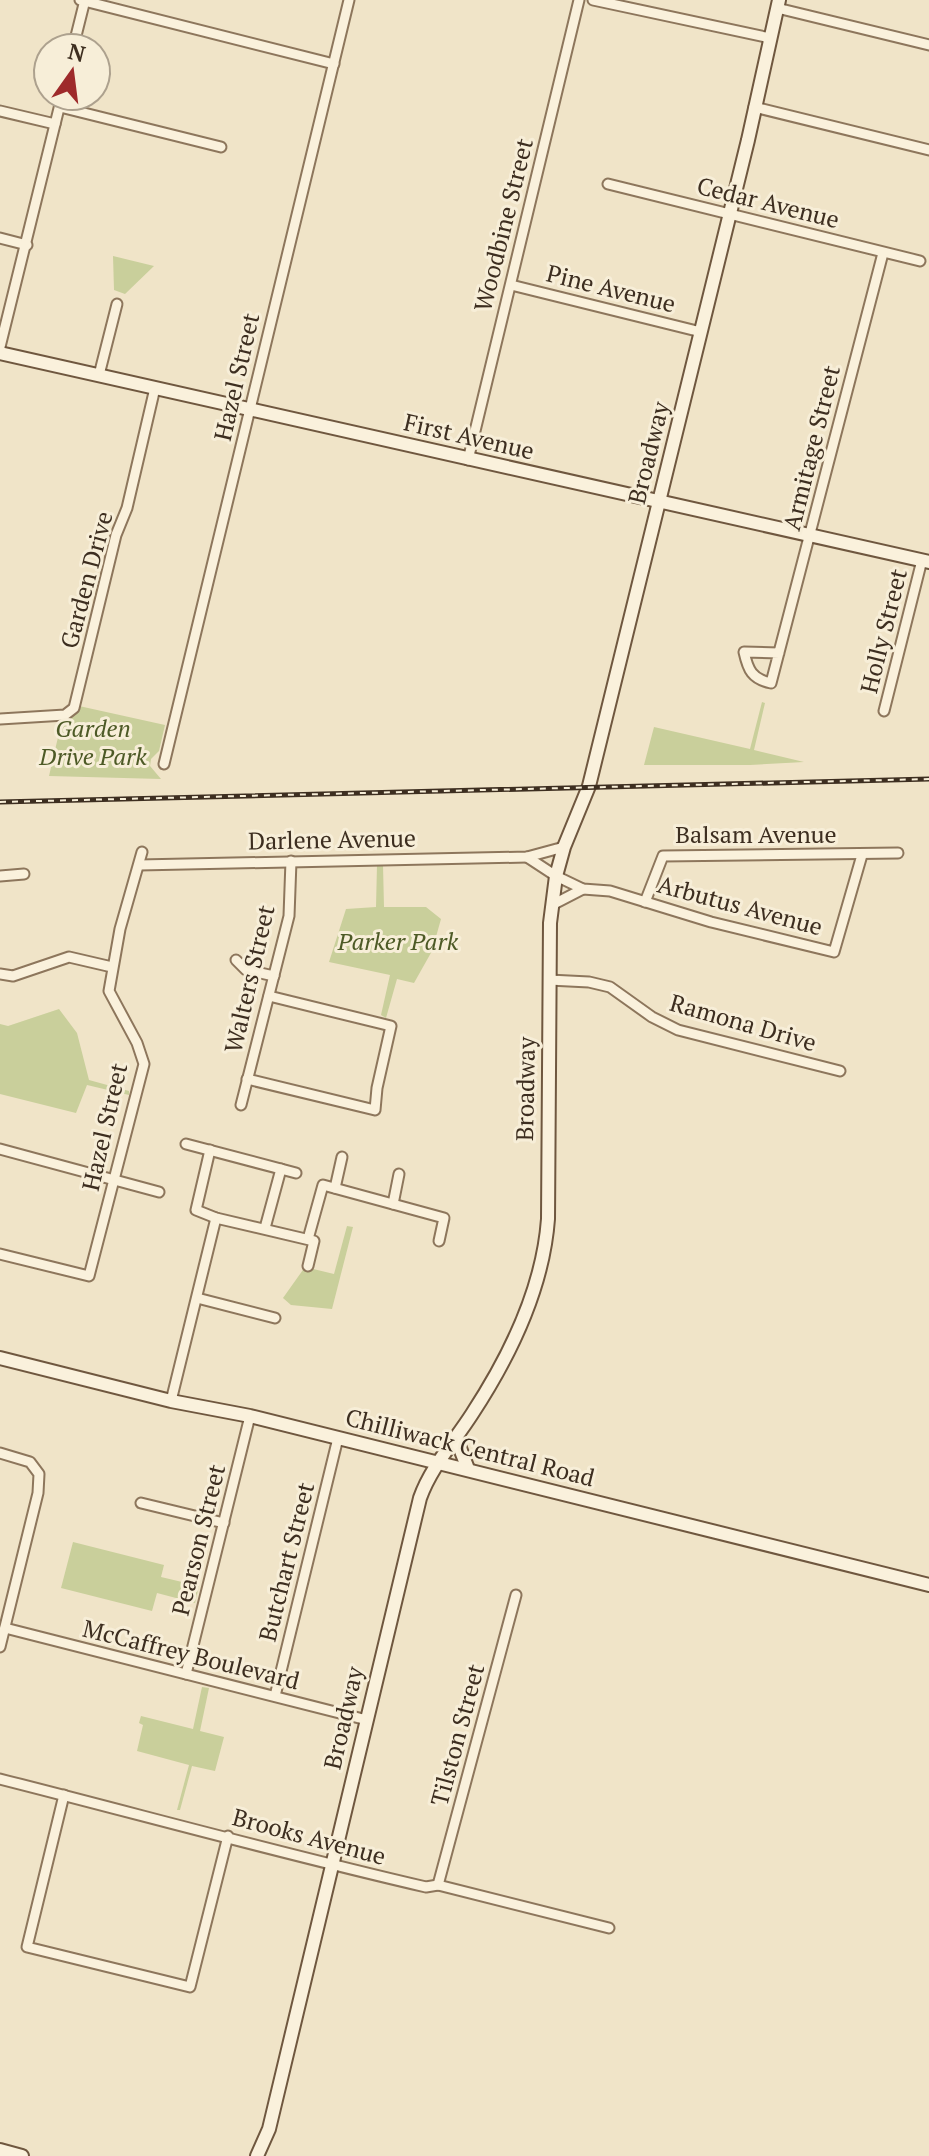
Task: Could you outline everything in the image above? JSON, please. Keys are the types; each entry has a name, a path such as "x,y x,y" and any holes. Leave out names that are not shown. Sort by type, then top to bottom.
{"street":[{"path":"76,32 83,0 334,64"},
{"name":"Hazel Street","path":"164,764 349,0"},
{"name":"Woodbine Street","path":"468,460 579,0"},
{"path":"593,0 770,38"},
{"path":"778,4 929,45"},
{"name":"Broadway","path":"257,2156 269,2129 420,1498 438,1463 503,1360 542,1263 548,1219 549,980 556,876 564,847 586,800 778,4"},
{"path":"754,107 929,150"},
{"path":"0,111 55,124"},
{"path":"0,350 58,112"},
{"path":"99,112 221,147"},
{"name":"Cedar Avenue","path":"608,184 920,261"},
{"path":"0,238 27,245"},
{"name":"Armitage Street","path":"779,653 883,253"},
{"name":"Pine Avenue","path":"511,285 701,332"},
{"path":"99,375 117,304"},
{"name":"First Avenue","path":"0,350 468,460 925,561"},
{"name":"Garden Drive","path":"0,719 65,715 74,708 155,388"},
{"name":"Holly Street","path":"884,711 925,561"},
{"name":"Darlene Avenue","path":"139,865 527,857 564,847"},
{"name":"Hazel Street","path":"0,1254 89,1276 144,1064 137,1043 109,991 112,967 142,852"},
{"name":"Balsam Avenue","path":"645,902 663,856 898,853"},
{"name":"Arbutus Avenue","path":"556,876 583,889 610,891 711,922 834,952 862,855"},
{"path":"527,857 556,876"},
{"name":"Walters Street","path":"241,1105 289,916 291,861"},
{"path":"0,876 24,874"},
{"path":"552,905 583,889"},
{"path":"0,974 13,976 69,957 112,967"},
{"path":"236,960 246,970 274,976"},
{"name":"Ramona Drive","path":"549,980 589,982 610,987 652,1017 678,1030 840,1071"},
{"path":"247,1079 375,1110 391,1026 269,996"},
{"path":"186,1144 296,1173"},
{"path":"0,1149 159,1192"},
{"path":"210,1150 196,1210 216,1218 314,1241 308,1266"},
{"path":"335,1188 342,1157"},
{"path":"265,1228 281,1169"},
{"path":"393,1204 399,1174"},
{"path":"308,1239 323,1185 444,1218 439,1241"},
{"path":"171,1401 216,1218"},
{"path":"197,1298 275,1318"},
{"name":"Chilliwack Central Road","path":"0,1358 468,1469 929,1585"},
{"name":"Pearson Street","path":"186,1674 250,1416"},
{"name":"Butchart Street","path":"275,1696 338,1438"},
{"path":"456,1438 468,1469"},
{"path":"0,1453 30,1462 39,1474 38,1493 0,1647"},
{"path":"141,1503 224,1523"},
{"name":"Tilston Street","path":"438,1885 516,1595"},
{"name":"McCaffrey Boulevard","path":"5,1628 367,1720"},
{"name":"Brooks Avenue","path":"0,1779 332,1865 426,1887 438,1885 609,1928"},
{"path":"64,1795 27,1947 190,1987 228,1836"},
{"path":"0,2150 22,2156"}],"green space":[{"path":"113,256 154,266 125,294 114,290"},
{"path":"762,702 765,703 754,750 804,762 644,765 654,727 750,749"},
{"name":"Garden Drive Park","path":"79,706 165,725 159,751 151,759 150,766 161,779 49,776 62,720 73,716"},
{"name":"Parker Park","path":"377,865 383,865 384,907 426,907 441,919 432,951 414,983 397,979 386,1018 381,1015 390,975 329,962 346,909 376,907"},
{"path":"59,1009 77,1033 89,1080 129,1091 129,1095 87,1085 76,1113 0,1094 0,1024 8,1026"},
{"path":"347,1226 353,1227 332,1309 291,1305 283,1298 305,1267 334,1274"},
{"path":"73,1542 164,1565 161,1577 199,1586 195,1603 157,1593 152,1611 61,1588"},
{"path":"202,1687 209,1688 200,1731 224,1737 215,1771 192,1766 180,1810 177,1810 189,1765 137,1751 143,1725 139,1723 141,1716 193,1729"}],"railway":[{"path":"0,802 929,779"}]}
